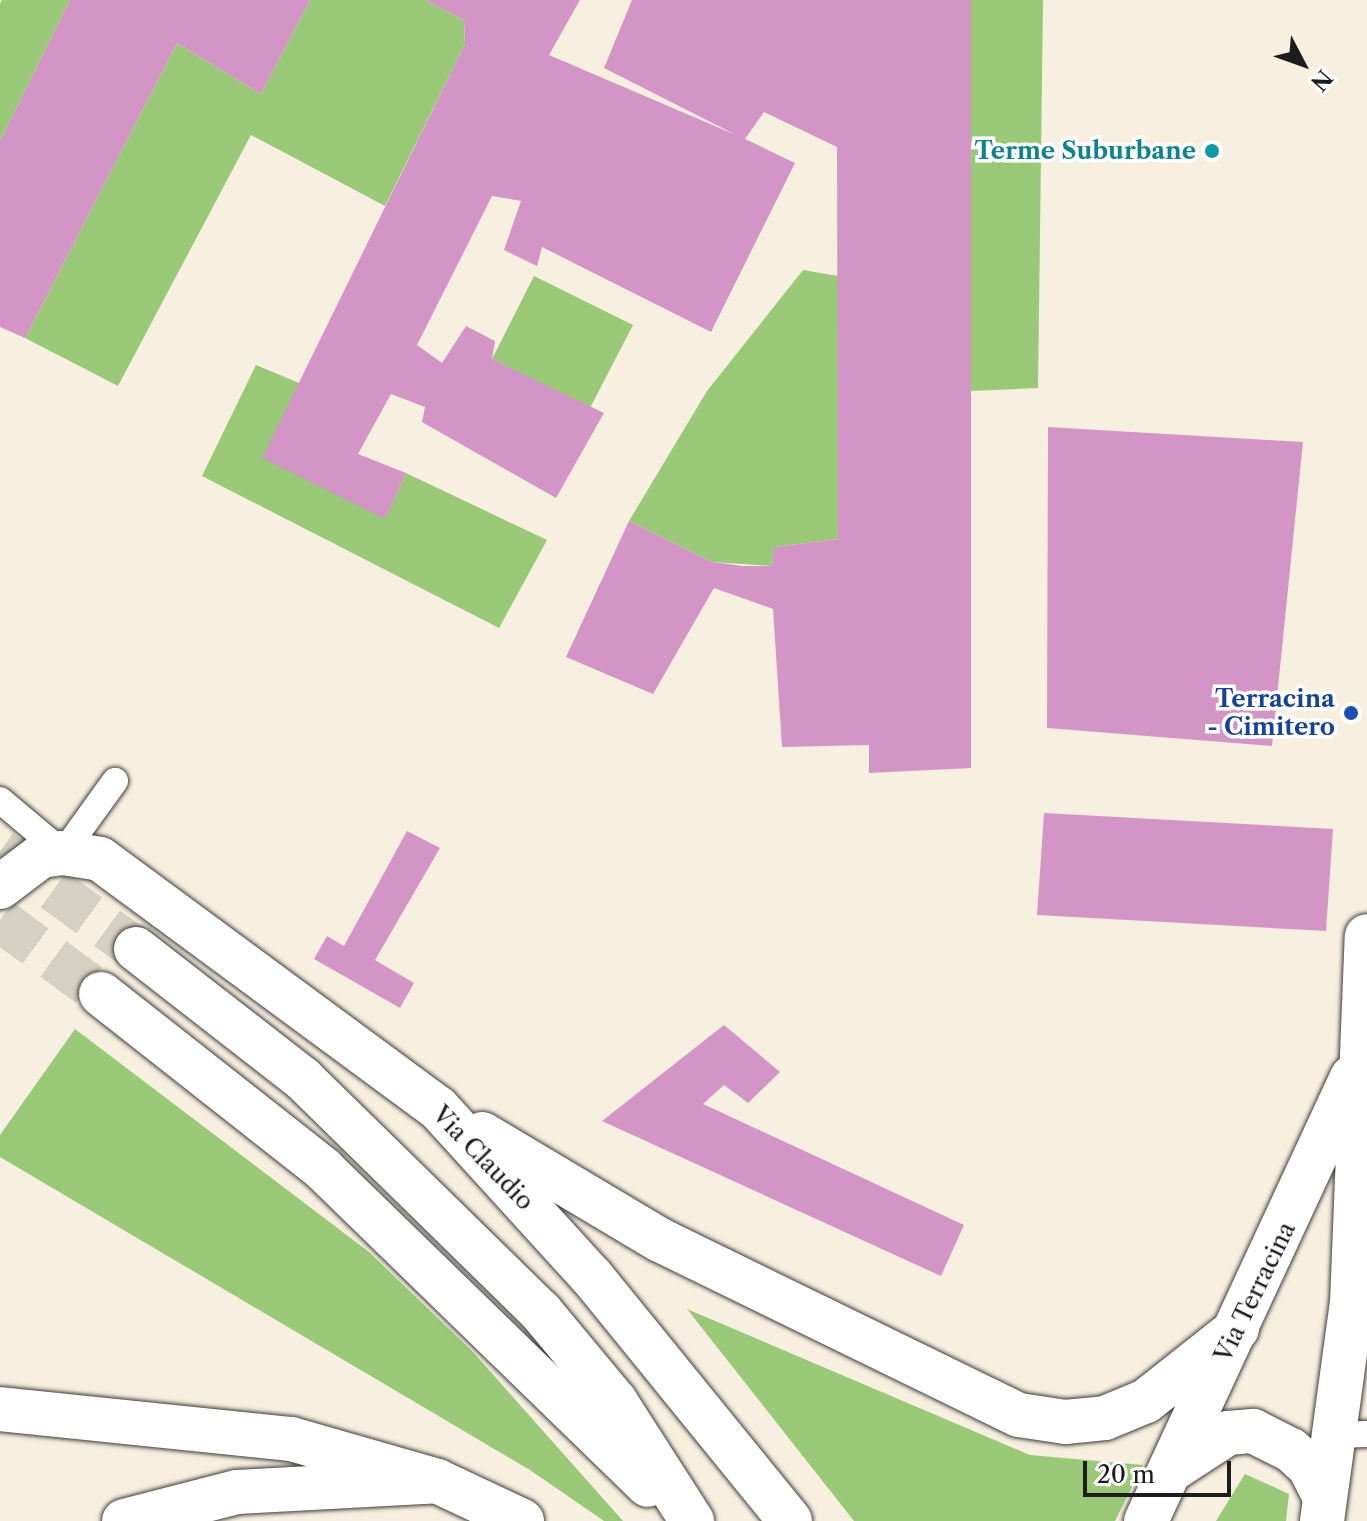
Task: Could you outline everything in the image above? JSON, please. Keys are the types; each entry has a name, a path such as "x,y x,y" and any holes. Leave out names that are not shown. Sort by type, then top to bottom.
{"main road":[{"path":"0,887 41,856 63,853"},
{"name":"Via Claudio","path":"63,853 100,859 133,879 438,1108 592,1277 790,1521"},
{"name":"Via Terracina","path":"1323,1508 1351,1434 1360,1304 1363,1153 1360,1061 1367,936"},
{"path":"136,949 303,1079 541,1312 615,1401 692,1521"},
{"path":"101,994 323,1169 684,1521"},
{"name":"Via Terracina","path":"1146,1521 1360,1061"},
{"path":"438,1108 660,1240 1019,1415 1065,1422 1119,1412 1146,1401 1237,1329"},
{"path":"0,1409 291,1439 437,1481 522,1521"},
{"path":"1169,1472 1216,1439 1253,1431 1291,1450 1309,1466 1323,1508"},
{"path":"124,1521 237,1492 437,1481"}],"lane":[{"path":"0,800 63,853 115,781"}],"green space":[{"path":"2,0 70,0 0,141 0,4"},
{"path":"310,0 425,0 464,20 465,44 385,206 251,135 118,386 25,338 177,43 261,94"},
{"path":"971,0 1043,0 1038,388 971,391"},
{"path":"803,270 838,276 838,539 774,547 772,566 712,562 629,521 707,391"},
{"path":"534,276 633,325 590,408 492,359"},
{"path":"256,365 299,383 385,518 406,473 547,540 499,628 202,476"},
{"path":"75,1029 369,1252 473,1352 623,1521 604,1521 530,1470 0,1157 0,1135"},
{"path":"687,1309 1030,1455 1143,1465 1115,1521 854,1521"},
{"path":"1245,1474 1289,1494 1286,1521 1216,1521"}],"building":[{"path":"70,0 310,0 261,94 177,43 25,338 0,327 0,141"},
{"path":"425,0 580,0 549,55 736,135 604,68 632,0 971,0 971,768 869,773 869,745 782,747 773,609 714,588 653,694 566,657 629,521 712,562 743,566 772,566 774,547 838,539 837,147 764,112 745,139 795,163 711,332 542,247 537,266 504,250 521,201 492,196 417,345 442,363 466,326 495,341 492,359 604,413 556,498 422,422 425,407 391,394 358,454 406,473 385,519 262,458 465,44 464,20"},
{"path":"1048,427 1303,442 1272,746 1047,728"},
{"path":"1044,813 1333,829 1326,931 1037,915"},
{"path":"407,831 440,848 375,960 414,983 400,1008 314,959 327,936 344,946"},
{"path":"724,1025 780,1072 748,1103 724,1085 703,1104 964,1225 941,1276 602,1121"}],"tunnel":[{"path":"0,851 136,949"},
{"path":"0,920 101,994"}],"place":[{"name":"Terme Suburbane","path":"1212,151"},
{"name":"Terracina - Cimitero","path":"1351,713"}]}
